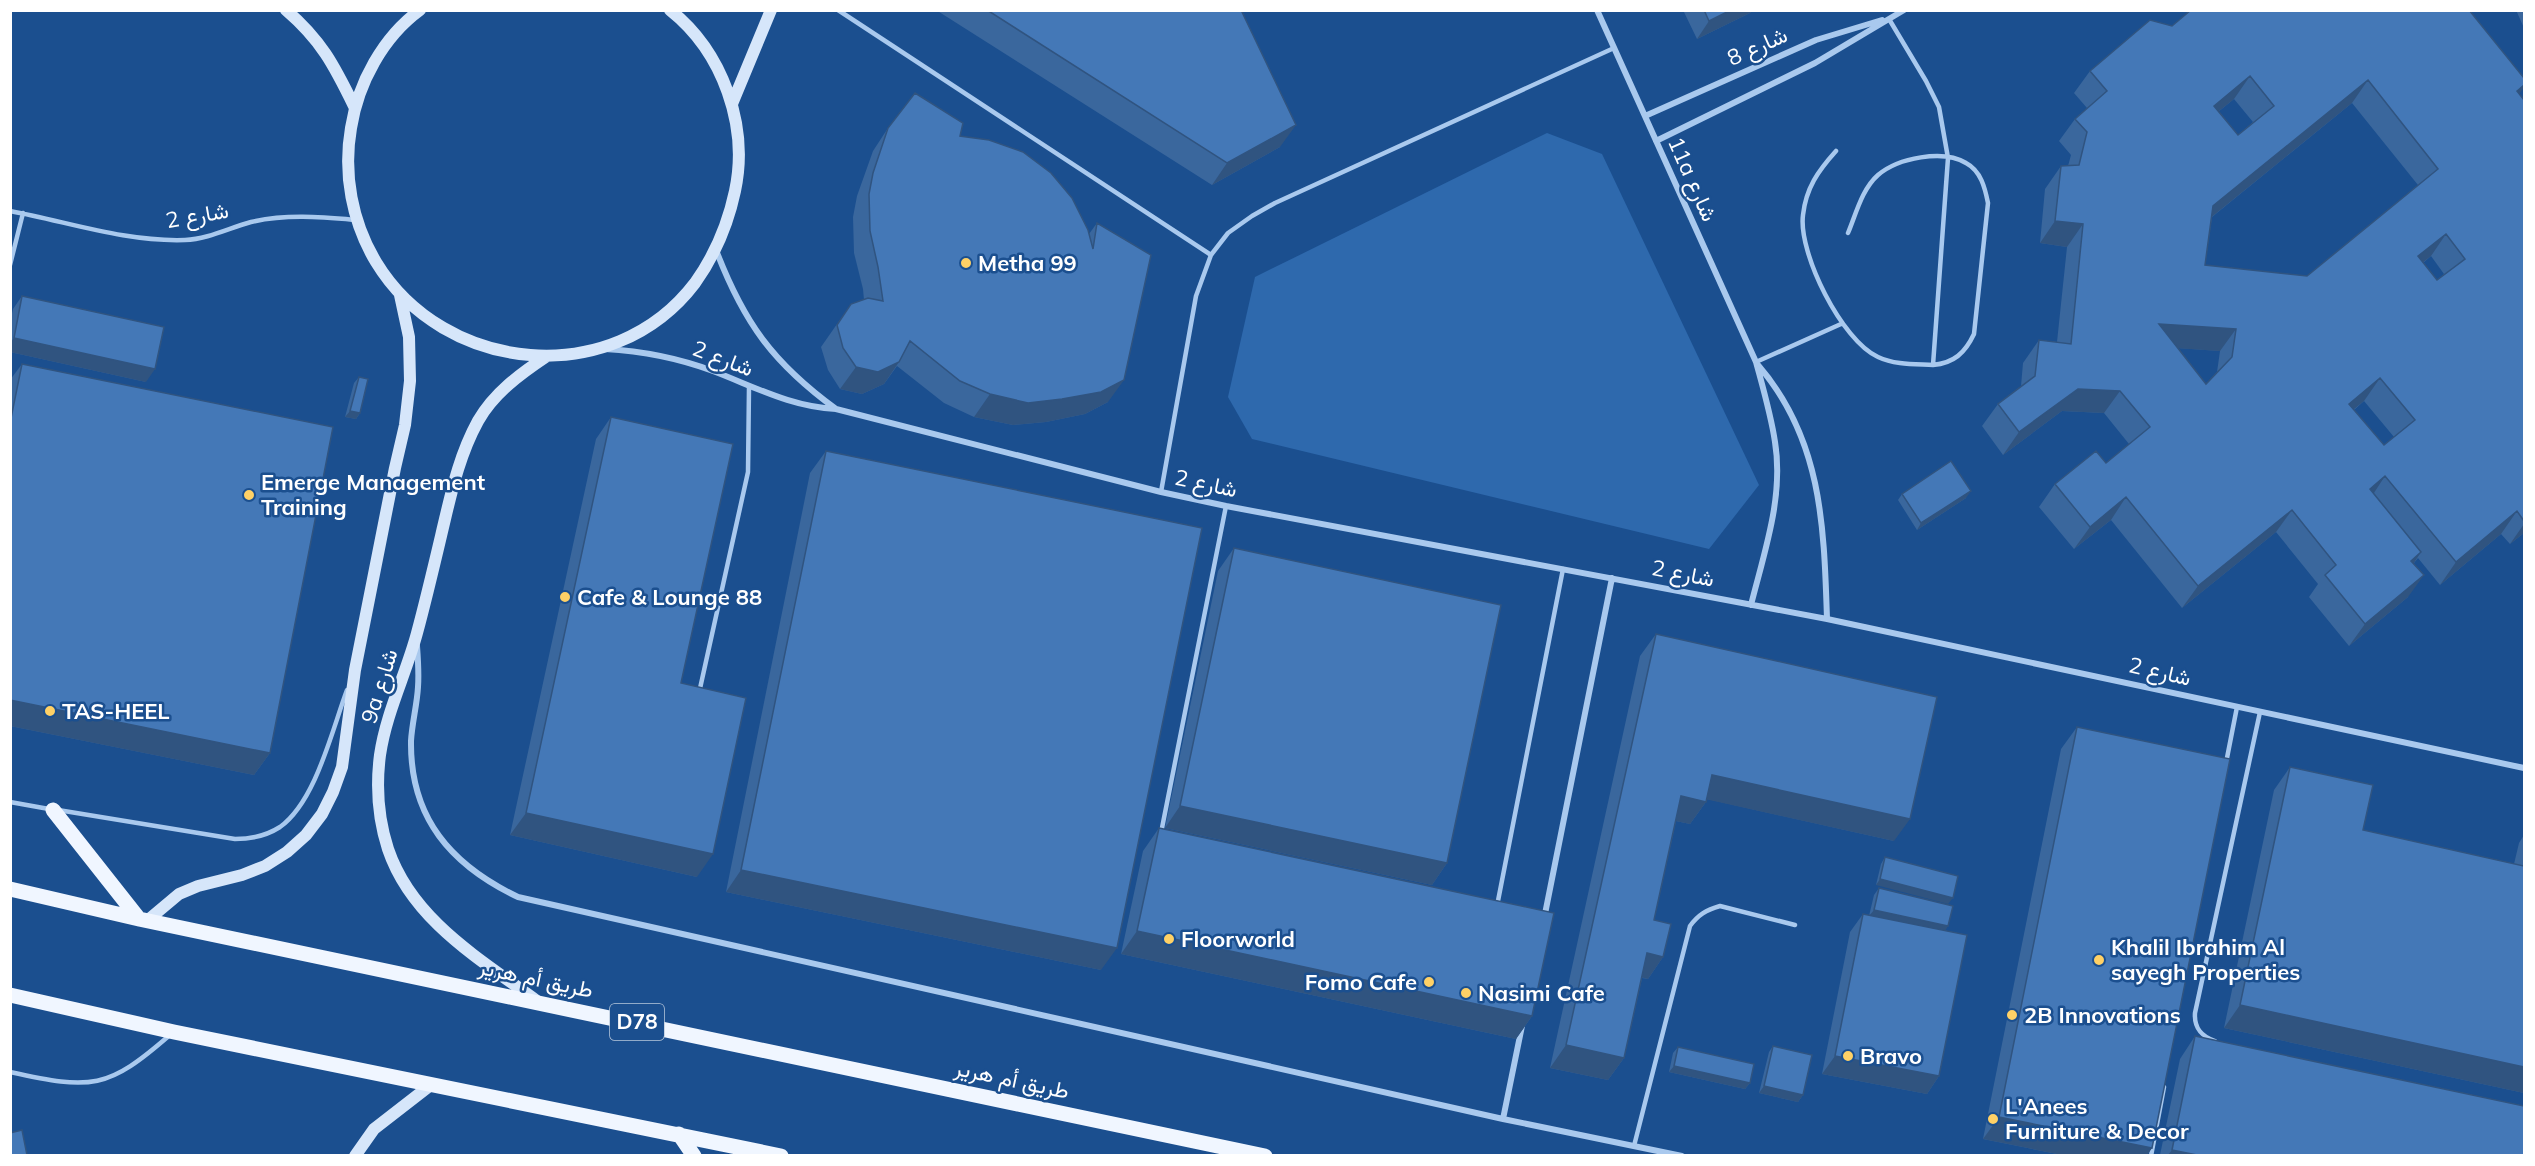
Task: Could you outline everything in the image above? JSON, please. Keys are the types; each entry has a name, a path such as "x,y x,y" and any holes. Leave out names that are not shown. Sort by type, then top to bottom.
{"main road":[{"path":"285,10 309,30 335,66 354,106"},
{"path":"420,10 407,19 375,59 354,106 348,144 348,183 357,221 367,247 382,272 400,295 424,316 452,334 482,347 514,354 547,356 595,349 633,334 666,312 694,283 716,249 730,214 738,178 739,140 732,104 719,71 701,42 670,10"},
{"path":"732,104 771,10"},
{"name":"9a شارع","path":"144,919 179,894 198,886 242,875 265,866 287,852 306,835 329,799 342,767 355,670 394,468 405,425 410,381 409,337 400,295"},
{"name":"9a شارع","path":"537,1001 441,928 418,905 401,878 388,849 380,817 377,785 381,752 416,636 465,445 480,418 498,394 521,373 547,356"},
{"path":"53,810 144,919"},
{"name":"طريق أم هرير","path":"10,889 1265,1155"},
{"path":"10,995 174,1032 781,1155"},
{"path":"355,1155 374,1129 432,1084"},
{"path":"679,1134 693,1155"}],"street":[{"name":"11a شارع","path":"1597,10 1756,362 1776,444 1777,469 1772,521 1751,605"},
{"name":"شارع 8","path":"1656,141 1815,63 1904,10"},
{"name":"شارع 8","path":"1645,116 1816,40 1888,18"},
{"name":"شارع 2","path":"716,249 730,288 756,332 774,356 803,385 836,409"},
{"name":"شارع 2","path":"595,349 640,351 678,360 799,404 836,409 1161,492 1827,619 2524,768"},
{"name":"11a شارع","path":"1756,362 1789,408 1805,446 1814,477 1825,541 1827,619"},
{"path":"1541,931 1612,578"},
{"path":"416,636 418,687 411,739 412,766 427,818 442,842 464,865 489,883 518,897 1503,1119 1682,1155"},
{"path":"1503,1119 1525,1013"}],"lane":[{"path":"838,10 1211,255"},
{"path":"1888,18 1939,107 1948,158 1933,365"},
{"path":"1161,492 1196,296 1211,255 1228,233 1275,203 1614,48"},
{"path":"1836,152 1819,170 1811,185 1802,218 1807,247 1826,297 1841,324 1863,347 1878,357 1902,363 1933,365 1946,364 1958,357 1968,347 1974,334 1988,203 1977,173 1966,163 1948,158 1915,158 1894,164 1877,176 1864,194 1848,233"},
{"name":"شارع 2","path":"10,211 125,237 157,241 189,239 251,222 283,217 315,216 357,221"},
{"path":"10,265 23,213"},
{"path":"1756,362 1841,324"},
{"path":"698,696 748,472 749,387"},
{"path":"1160,837 1226,506"},
{"path":"1495,915 1563,569"},
{"path":"10,801 235,839 252,839 267,834 291,815 314,779 355,670"},
{"path":"2226,765 2237,707"},
{"path":"2224,1043 2201,1034 2194,1021 2260,712"},
{"path":"1634,1146 1690,926 1697,916 1708,909 1719,906 1795,925"},
{"path":"10,1072 70,1084 96,1082 120,1074 142,1060 174,1032"},
{"path":"2151,1155 2166,1075"}],"shaded area":[{"path":"1547,133 1602,154 1759,485 1709,549 1252,439 1228,397 1255,277"}],"building":[{"path":"987,10 1241,10 1296,125 1227,163"},
{"path":"1704,10 1731,10 1709,21"},
{"path":"2191,10 2469,10 2524,78 2524,85 2517,91 2524,100 2524,521 2517,511 2456,562 2385,476 2370,489 2421,552 2411,561 2424,575 2365,624 2325,575 2336,565 2292,510 2198,586 2126,497 2090,527 2055,484 2096,451 2106,463 2150,427 2120,391 2078,389 2019,432 1998,404 2035,376 2039,340 2071,344 2083,224 2055,221 2061,166 2079,165 2087,132 2075,119 2107,91 2090,71 2150,20 2172,26","holes":["2250,76 2274,106 2238,135 2214,106","2368,80 2438,169 2307,276 2205,265 2213,206","2446,234 2465,259 2437,280 2418,256","2159,324 2236,329 2232,357 2206,384","2380,378 2415,420 2384,445 2349,404"]},
{"name":"Metha 99","path":"915,93 963,123 960,136 989,140 1023,152 1051,173 1072,198 1088,230 1093,249 1097,223 1151,255 1124,380 1101,392 1028,403 990,394 960,381 910,341 899,362 878,372 856,367 843,348 837,325 851,304 868,298 883,301 870,231 869,194 873,173 888,128"},
{"path":"22,296 164,327 155,369 14,338"},
{"path":"22,364 333,427 270,753 10,700 10,423"},
{"path":"359,377 368,379 360,413 350,411"},
{"path":"611,417 733,444 681,683 746,698 713,854 526,813"},
{"path":"826,451 1202,528 1117,948 741,870"},
{"path":"1951,461 1971,491 1921,523 1902,494"},
{"path":"1234,548 1501,605 1447,863 1180,806"},
{"path":"1656,634 1937,697 1910,819 1712,775 1706,802 1681,796 1654,920 1671,924 1663,957 1647,953 1624,1058 1566,1045"},
{"name":"Khalil Ibrahim Al sayegh Properties","path":"2077,727 2230,759 2152,1148 1999,1117"},
{"path":"2290,767 2373,785 2363,830 2524,866 2524,1067 2240,1005"},
{"path":"1159,828 1554,913 1532,1016 1137,931"},
{"path":"1885,857 1958,876 1953,898 1880,879"},
{"path":"1879,888 1953,906 1948,926 1874,910"},
{"path":"1863,914 1967,935 1939,1076 1835,1056"},
{"path":"2195,1036 2524,1106 2524,1155 2197,1155 2172,1150"},
{"path":"1773,1046 1812,1055 1803,1095 1764,1086"},
{"path":"1678,1047 1754,1064 1750,1083 1674,1066"},
{"path":"22,1130 27,1155 10,1155 10,1133"}],"place":[{"name":"Metha 99","path":"966,263"},
{"name":"Emerge Management Training","path":"249,495"},
{"name":"Cafe & Lounge 88","path":"565,597"},
{"name":"TAS-HEEL","path":"50,711"},
{"name":"Floorworld","path":"1169,939"},
{"name":"Khalil Ibrahim Al sayegh Properties","path":"2099,960"},
{"name":"Fomo Cafe","path":"1429,982"},
{"name":"Nasimi Cafe","path":"1466,993"},
{"name":"2B Innovations","path":"2012,1015"},
{"name":"Bravo","path":"1848,1056"},
{"name":"L'Anees Furniture & Decor","path":"1993,1119"}]}
